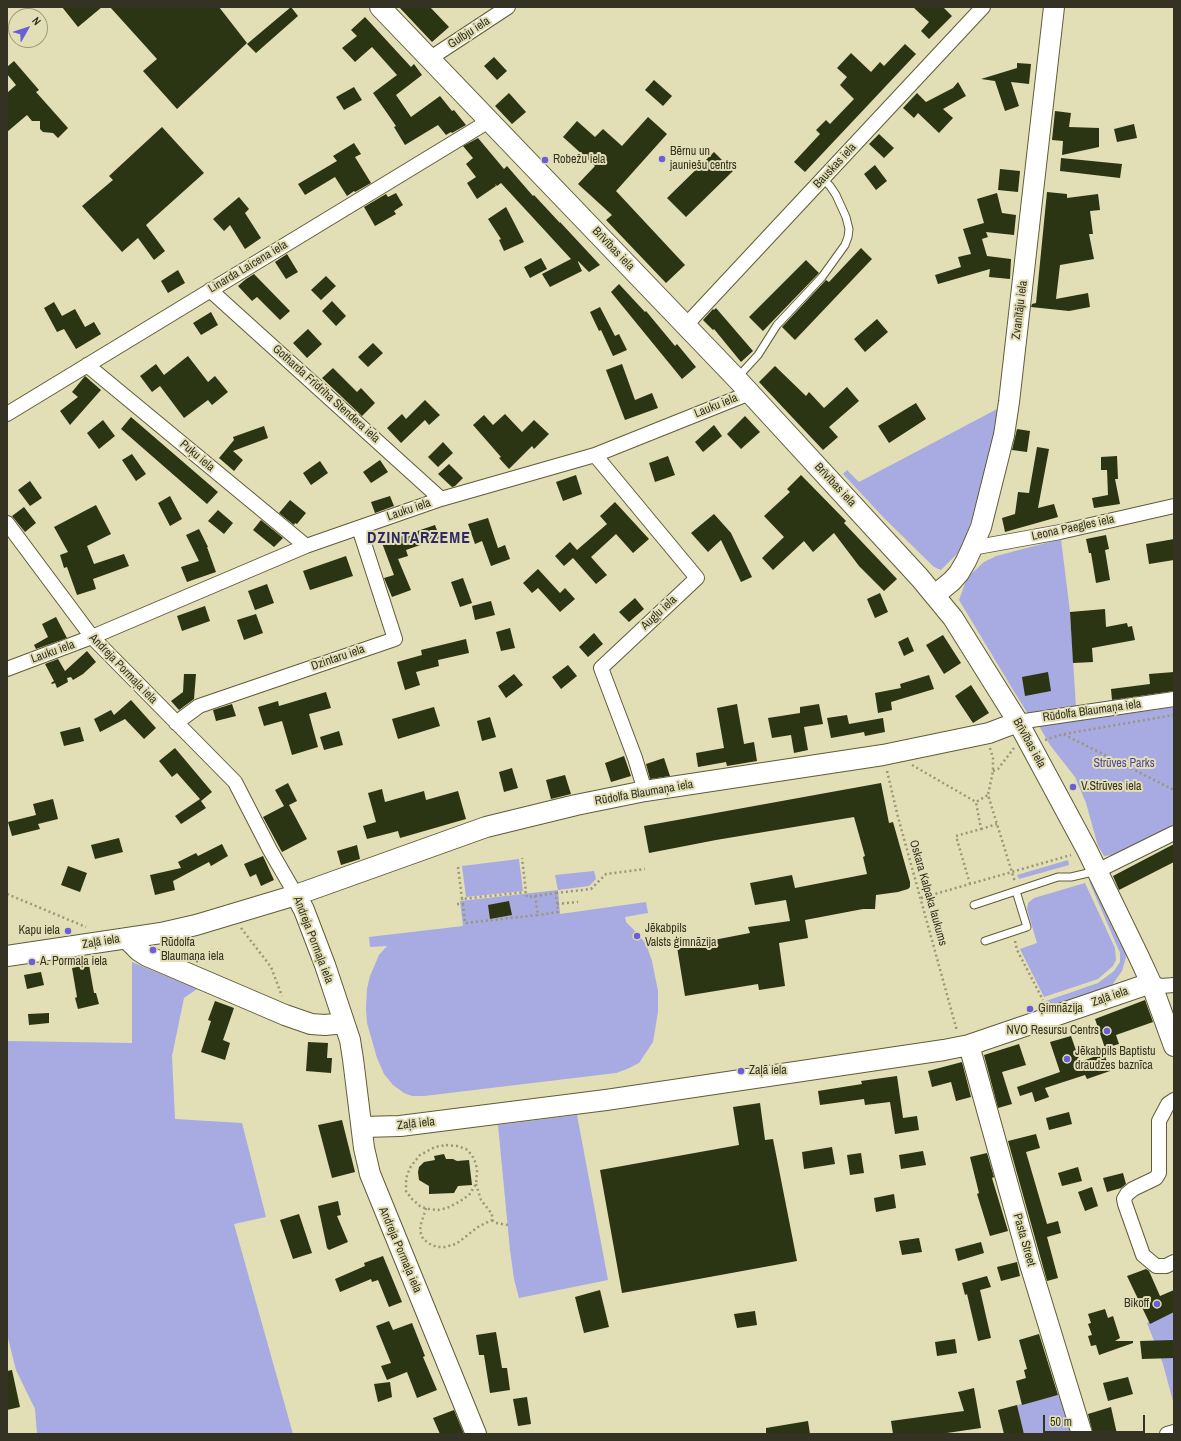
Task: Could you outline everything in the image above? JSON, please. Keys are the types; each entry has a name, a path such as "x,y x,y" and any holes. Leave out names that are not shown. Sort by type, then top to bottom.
{"main road":[{"name":"Brīvības iela","path":"380,7 686,325 935,596 953,618 1018,722 1087,850 1139,957 1174,1046"},
{"name":"Zvanītāju iela","path":"935,596 959,573 981,527 1004,435 1054,7"},
{"name":"Rūdolfa Blaumaņa iela","path":"126,938 161,933 196,925 296,895 486,827 645,792 883,755 989,732 1018,722"},
{"name":"Andreja Pormaļa iela","path":"296,895 304,910 325,965 350,1040 364,1148 370,1174 476,1434"},
{"name":"Zaļā iela","path":"7,956 126,938 139,951 147,956 285,1014 311,1024 325,1025 344,1022"},
{"name":"Zaļā iela","path":"362,1127 400,1126 530,1106 944,1050 964,1040 1150,983"},
{"name":"Pasta Street","path":"964,1040 1082,1434"}],"street":[{"name":"Gulbju iela","path":"429,59 508,7"},
{"name":"Bauskas iela","path":"686,325 984,7"},
{"name":"Linarda Laicena iela","path":"7,414 489,121"},
{"name":"Gotharda Frīdriha Stendera iela","path":"210,290 442,499"},
{"name":"Puķu iela","path":"87,365 306,546"},
{"name":"Lauku iela","path":"7,669 92,637 306,546 442,499 595,455 743,386"},
{"name":"Augļu iela","path":"595,455 697,578 601,668 635,758 645,792"},
{"name":"Leona Paegles iela","path":"972,548 1060,532 1174,506"},
{"name":"Andreja Pormaļa iela","path":"7,523 92,637 235,782 270,850 296,895"},
{"name":"Dzintaru iela","path":"176,723 199,706 395,639 359,528"},
{"name":"Rūdolfa Blaumaņa iela","path":"1018,722 1174,699"},
{"path":"1097,871 1174,833"},
{"name":"Zaļā iela","path":"1150,983 1162,986 1174,985"},
{"path":"1174,1100 1168,1104 1159,1121 1159,1173 1156,1178 1133,1189 1124,1199 1143,1256 1156,1266 1166,1266 1174,1262"},
{"path":"1167,1434 1174,1432"}],"lane":[{"path":"743,386 758,355 777,325 822,276 845,245 849,229 846,217 836,194 823,179"},
{"path":"974,905 1058,877 1071,878 1097,871"},
{"path":"985,941 1027,927 1017,891"}],"path":[{"path":"1043,741 1063,734 1174,715"},
{"path":"1063,734 1174,790"},
{"path":"988,744 993,758 993,771 988,795 1017,891"},
{"path":"993,771 998,769 1017,745"},
{"name":"Oskara Kalpaka laukums","path":"883,755 898,817 921,898 964,1040"},
{"path":"906,762 976,802 982,829"},
{"path":"976,802 988,795"},
{"path":"970,884 956,836 997,824"},
{"path":"921,898 1074,854"},
{"path":"522,858 527,897 591,889 606,874 645,869"},
{"path":"458,867 465,923 558,912 556,893"},
{"path":"462,899 526,892"},
{"path":"7,894 88,928"},
{"path":"535,896 538,915"},
{"path":"557,904 578,902"},
{"path":"457,904 463,904"},
{"path":"240,927 271,967 283,999"},
{"path":"1012,932 1017,950 1043,1000"},
{"path":"446,1145 466,1149 472,1155 478,1171 476,1184 469,1195 459,1202 447,1208 438,1210 421,1206 412,1199 406,1191 406,1182 411,1166 420,1155 435,1147 446,1145"},
{"path":"476,1184 481,1200 492,1214 492,1220"},
{"path":"426,1208 420,1231 423,1239 437,1247 445,1247 456,1244 478,1227 492,1220"},
{"path":"492,1220 496,1223 508,1225"}],"green space":[{"path":"999,408 982,487 962,549 941,570 934,567 884,518 843,474 847,470 859,482"},
{"path":"1061,539 1070,612 1076,708 1028,714 959,600 966,581 984,562 996,556"},
{"name":"Strūves Parks","path":"1174,707 1174,827 1112,855 1104,856 1098,846 1086,803 1075,777 1050,745 1039,726"},
{"path":"519,859 523,891 466,897 462,866"},
{"path":"1068,860 1069,865 1019,879 1017,875"},
{"path":"594,871 596,879 589,886 558,890 555,875"},
{"path":"1089,881 1098,885 1124,941 1126,957 1122,971 1112,985 1100,992 1083,998 1041,1007 1040,1003 1098,983 1114,971 1120,962 1120,953"},
{"path":"1085,883 1115,948 1116,960 1113,966 1098,979 1044,997 1020,949 1037,943 1027,909 1028,903 1034,898"},
{"path":"558,890 560,914 646,902 648,913 625,917 626,922 646,944 652,961 658,991 658,1012 653,1042 639,1063 616,1073 424,1096 412,1096 404,1093 393,1085 384,1074 377,1058 367,1023 366,1008 367,989 370,976 379,955 387,946 370,947 369,937 463,926 460,901"},
{"path":"132,962 197,989 184,998 172,1056 175,1119 242,1123 266,1217 234,1224 293,1434 37,1434 35,1409 16,1370 7,1334 7,1041 132,1043"},
{"path":"577,1115 608,1280 519,1298 514,1279 510,1250 498,1125"},
{"path":"1174,1310 1174,1405 1163,1364 1147,1323"},
{"path":"1059,1395 1071,1434 1024,1434 1017,1405"}],"building":[{"path":"62,7 102,7 78,27"},
{"path":"110,7 219,7 247,43 177,109 143,71 157,59"},
{"path":"291,7 298,16 256,53 247,44"},
{"path":"399,7 430,7 449,27 432,42"},
{"path":"913,7 943,7 952,16 929,39 921,31 929,22"},
{"path":"365,17 411,67 414,64 422,75 396,95 411,117 440,96 466,125 446,135 438,125 405,145 394,127 396,126 373,93 397,75 372,47 355,62 342,48 357,36 351,30"},
{"path":"905,44 916,54 805,172 794,162 820,134 816,130 826,120 830,124 854,99 840,85 847,77 837,68 851,53 871,72 880,62 884,66"},
{"path":"494,57 507,71 497,80 484,66"},
{"path":"14,61 39,90 36,92 68,128 58,138 53,133 43,132 40,129 40,121 32,121 27,115 7,132 7,93 16,85 7,74 7,67"},
{"path":"1017,63 1031,64 1029,84 1011,82 1019,106 1005,111 995,81 981,79 1017,68"},
{"path":"654,80 672,96 663,106 645,90"},
{"path":"958,82 966,96 943,109 953,118 939,133 918,113 914,118 903,108 917,93 926,102 953,88"},
{"path":"354,87 362,100 344,110 336,97"},
{"path":"509,93 526,112 512,124 495,106"},
{"path":"1055,111 1071,113 1069,127 1099,128 1099,147 1062,155 1063,141 1052,140"},
{"path":"648,117 667,134 616,191 685,265 666,283 606,220 612,215 578,184 595,166 563,137 577,121 595,137 603,129 622,146"},
{"path":"1134,124 1137,138 1117,142 1114,129"},
{"path":"162,127 204,173 146,225 165,251 154,260 138,238 122,252 82,206 113,180 109,176"},
{"path":"879,134 894,148 884,158 869,144"},
{"path":"478,138 504,169 507,166 533,196 534,195 600,265 589,272 578,261 582,271 550,287 542,274 571,259 501,183 497,186 495,184 496,186 477,199 467,183 476,177 466,164 473,158 463,146"},
{"path":"354,143 361,154 355,157 371,183 347,196 335,177 305,195 298,184 337,161 333,156"},
{"path":"714,152 733,171 686,217 667,198"},
{"path":"1061,158 1122,164 1120,178 1060,171"},
{"path":"875,165 887,181 876,190 864,174"},
{"path":"1000,169 1020,171 1018,192 998,190"},
{"path":"1047,192 1067,194 1067,198 1098,194 1100,210 1090,211 1093,234 1089,234 1094,259 1060,265 1056,299 1088,293 1090,307 1069,311 1031,307 1032,304 1036,303"},
{"path":"396,193 403,205 394,211 396,214 375,226 364,207 386,194 388,197"},
{"path":"997,193 1002,213 1016,215 1014,235 986,232 988,237 982,239 987,256 1011,259 1010,279 989,277 990,269 938,284 935,275 961,267 958,257 971,254 963,229 984,223 977,199"},
{"path":"239,197 249,209 245,213 261,238 245,249 230,225 224,231 213,219"},
{"path":"506,207 524,242 504,251 499,240 501,239 488,219"},
{"path":"861,248 872,259 795,340 782,327 826,280 829,282"},
{"path":"287,254 298,272 286,279 275,262"},
{"path":"541,258 547,269 530,278 524,267"},
{"path":"806,260 819,273 763,331 749,317"},
{"path":"178,270 185,283 168,293 161,281"},
{"path":"254,274 290,311 280,320 257,297 252,301 238,286"},
{"path":"326,276 336,286 321,300 311,290"},
{"path":"619,284 645,312 646,311 675,346 677,344 696,367 682,379 611,292"},
{"path":"332,301 346,316 336,326 322,311"},
{"path":"54,302 62,316 75,309 85,327 94,322 101,334 76,349 64,329 57,332 44,308"},
{"path":"600,307 615,336 619,334 627,350 613,356 601,330 599,331 590,312"},
{"path":"716,308 753,351 741,362 714,329 713,330 703,320 713,309 714,310"},
{"path":"211,312 218,325 201,335 193,323"},
{"path":"877,319 888,332 865,352 854,339"},
{"path":"308,329 322,344 307,358 293,343"},
{"path":"373,343 383,353 368,367 358,357"},
{"path":"188,356 208,382 215,376 228,392 212,405 208,400 184,418 160,386 152,392 140,376 156,364 164,375"},
{"path":"622,364 635,400 652,393 658,408 625,420 606,370"},
{"path":"775,366 806,396 809,392 824,408 847,387 859,401 829,427 838,437 823,450 759,382"},
{"path":"333,368 357,392 361,388 375,403 362,416 322,378"},
{"path":"85,376 101,390 70,425 60,411 78,397 72,392"},
{"path":"425,400 440,415 429,425 425,420 401,443 387,428 402,414 406,419"},
{"path":"916,403 926,419 889,443 878,426"},
{"path":"505,414 522,432 534,420 549,434 534,449 532,446 509,469 499,458 501,457 473,425 484,415 493,425"},
{"path":"745,416 760,432 741,449 727,434"},
{"path":"131,417 218,492 207,504 121,429"},
{"path":"103,420 115,436 99,449 87,433"},
{"path":"714,425 722,436 703,452 695,442"},
{"path":"264,426 268,438 233,451 243,460 234,471 219,458 234,440 233,437"},
{"path":"1017,429 1030,431 1027,452 1012,450"},
{"path":"443,442 453,453 438,467 428,457"},
{"path":"1037,447 1049,449 1038,508 1054,504 1058,517 1005,532 1002,518 1015,514 1018,492 1029,493"},
{"path":"132,454 146,474 136,481 122,460"},
{"path":"668,456 675,475 655,482 649,463"},
{"path":"1117,456 1118,479 1115,479 1120,504 1094,508 1092,498 1108,495 1107,470 1101,470 1101,457"},
{"path":"380,460 388,472 371,483 363,472"},
{"path":"320,461 328,473 311,485 303,473"},
{"path":"449,464 463,478 452,487 438,474"},
{"path":"576,475 582,494 563,501 556,482"},
{"path":"801,475 846,521 844,523 897,579 884,591 859,566 834,533 813,552 804,541 773,570 762,558 784,537 764,516 790,492 787,489"},
{"path":"30,481 42,498 30,506 18,490"},
{"path":"170,496 182,519 170,526 158,503"},
{"path":"390,496 394,506 375,513 371,502"},
{"path":"290,500 306,513 297,524 295,523 294,525 279,513"},
{"path":"615,502 649,539 633,553 616,534 591,557 607,575 596,584 573,558 564,566 555,556 570,542 577,550 607,524 600,516"},
{"path":"96,505 111,534 87,546 94,564 124,554 129,566 93,579 96,589 77,595 67,567 64,568 60,555 68,552 54,527"},
{"path":"24,507 36,523 25,532 12,516"},
{"path":"218,510 233,523 224,534 208,521"},
{"path":"714,514 731,533 752,577 741,582 721,540 708,552 691,533"},
{"path":"488,518 498,548 505,545 510,559 491,566 482,541 475,544 468,524"},
{"path":"261,520 283,538 274,547 253,530"},
{"path":"435,525 440,538 406,550 408,556 398,559 411,590 392,597 384,578 394,575 382,543"},
{"path":"199,529 208,547 216,572 187,582 181,567 199,561 186,535"},
{"path":"1106,535 1109,549 1105,550 1110,580 1096,583 1091,553 1089,553 1086,539"},
{"path":"1174,539 1174,560 1149,564 1146,544"},
{"path":"346,556 353,576 310,590 303,571"},
{"path":"538,569 560,593 565,588 575,599 560,612 538,588 532,593 523,583"},
{"path":"463,578 472,603 460,607 451,582"},
{"path":"267,584 274,603 255,610 248,591"},
{"path":"880,593 888,612 875,618 867,599"},
{"path":"635,598 644,609 629,622 619,612"},
{"path":"491,601 495,615 475,620 472,606"},
{"path":"205,606 210,621 182,631 177,616"},
{"path":"1105,609 1106,627 1127,623 1128,627 1132,626 1135,640 1092,648 1093,662 1073,663 1070,612"},
{"path":"256,614 263,633 244,640 237,620"},
{"path":"56,617 67,638 36,649 34,645 48,637 42,624"},
{"path":"510,628 515,648 501,651 496,632"},
{"path":"594,633 603,644 588,657 579,647"},
{"path":"943,635 961,663 944,674 926,645"},
{"path":"908,637 914,651 904,656 898,642"},
{"path":"466,639 469,653 438,660 439,666 416,672 420,685 405,690 397,662 422,655 421,650"},
{"path":"87,651 96,662 83,674 73,680 71,677 67,678 68,682 57,688 55,683 51,683 54,681 45,664 58,659 65,671"},
{"path":"568,665 577,676 561,689 552,677"},
{"path":"1048,672 1051,691 1025,696 1022,677"},
{"path":"1174,672 1174,691 1112,700 1111,689 1150,684 1149,674"},
{"path":"184,674 196,674 194,699 179,710 171,701 183,692"},
{"path":"514,674 523,685 506,698 498,686"},
{"path":"929,675 934,689 891,702 892,710 878,713 875,693 901,688 900,684"},
{"path":"971,685 989,713 973,723 955,696"},
{"path":"326,692 331,708 309,714 318,747 292,755 282,721 264,726 258,707 278,701 279,706"},
{"path":"131,700 156,728 144,739 125,719 100,732 94,719 111,710 114,715"},
{"path":"232,704 236,716 216,721 213,710"},
{"path":"737,704 744,744 754,742 757,761 727,766 726,762 698,767 696,753 724,748 717,708"},
{"path":"819,704 823,724 804,727 808,750 794,753 791,735 772,738 768,718 800,713 800,707"},
{"path":"434,707 440,726 398,739 392,719"},
{"path":"847,715 849,724 883,718 885,732 865,736 864,732 831,738 827,718"},
{"path":"490,717 496,737 482,741 477,721"},
{"path":"80,727 84,741 64,746 60,732"},
{"path":"339,731 343,745 324,750 320,737"},
{"path":"175,748 212,792 201,801 206,808 181,824 175,816 200,799 177,773 172,777 159,761"},
{"path":"624,756 631,776 611,782 605,763"},
{"path":"664,758 670,776 650,779 646,764"},
{"path":"512,768 518,788 504,792 499,772"},
{"path":"565,775 571,794 551,799 546,780"},
{"path":"288,783 297,801 289,805 307,839 282,852 263,817 284,806 275,790"},
{"path":"881,783 889,823 893,822 910,882 910,887 898,892 876,895 875,909 863,909 805,920 808,938 779,943 785,986 759,990 758,984 685,996 677,947 750,933 748,927 790,921 786,900 755,905 750,883 792,875 795,888 867,874 863,857 865,856 854,817 716,840 649,853 644,826"},
{"path":"382,789 385,802 424,791 426,800 458,791 466,819 400,838 398,831 367,839 363,826 376,822 368,793"},
{"path":"53,799 58,819 38,824 40,829 12,836 8,822 36,815 33,804"},
{"path":"119,838 123,852 95,859 91,845"},
{"path":"222,844 228,856 211,866 209,862 173,881 175,890 155,895 150,875 181,868 178,862 196,853 198,856"},
{"path":"1174,844 1174,862 1119,890 1113,876"},
{"path":"357,845 360,859 341,865 337,851"},
{"path":"263,856 274,880 261,886 256,874 250,877 244,864"},
{"path":"68,866 87,873 80,892 61,885"},
{"path":"509,901 512,915 490,919 488,905"},
{"path":"89,965 94,993 96,993 99,1004 78,1009 75,998 77,997 72,968"},
{"path":"41,972 44,985 27,989 24,975"},
{"path":"1145,1000 1153,1022 1116,1035 1119,1044 1105,1048 1095,1019"},
{"path":"215,1001 234,1008 223,1040 230,1043 225,1060 201,1052 211,1021 208,1020"},
{"path":"49,1013 49,1023 29,1025 28,1014"},
{"path":"1071,1036 1080,1062 1104,1053 1110,1071 1087,1079 1085,1075 1045,1088 1049,1097 1035,1102 1032,1092 1020,1096 1017,1087 1060,1072 1050,1042"},
{"path":"308,1042 328,1043 327,1058 332,1058 331,1073 306,1071"},
{"path":"1019,1044 1026,1065 1002,1072 1012,1104 998,1108 984,1055"},
{"path":"962,1062 971,1097 956,1101 951,1082 932,1087 928,1071"},
{"path":"897,1076 903,1118 917,1116 919,1130 895,1134 890,1102 865,1105 864,1099 820,1105 818,1091 862,1084 861,1081"},
{"path":"760,1103 765,1140 773,1139 797,1261 622,1293 600,1170 739,1145 733,1107"},
{"path":"1069,1112 1072,1124 1049,1130 1046,1118"},
{"path":"342,1120 355,1172 332,1178 318,1125"},
{"path":"1036,1134 1040,1148 1026,1152 1047,1224 1058,1221 1061,1233 1047,1237 1058,1278 1047,1281 1008,1141"},
{"path":"832,1147 835,1164 804,1169 802,1152"},
{"path":"923,1151 926,1165 901,1169 899,1155"},
{"path":"861,1153 864,1173 850,1175 847,1155"},
{"path":"987,1153 994,1177 992,1178 1008,1231 990,1236 977,1194 979,1193 970,1157"},
{"path":"444,1154 446,1159 453,1159 457,1161 469,1160 472,1185 458,1186 454,1193 429,1194 429,1186 419,1180 419,1167 424,1162 435,1160 434,1156"},
{"path":"1078,1167 1082,1181 1062,1186 1058,1173"},
{"path":"1123,1173 1126,1184 1121,1188 1107,1192 1103,1178"},
{"path":"1092,1187 1098,1206 1085,1211 1078,1192"},
{"path":"894,1194 896,1208 876,1212 874,1198"},
{"path":"338,1201 341,1215 337,1216 348,1242 329,1250 327,1248 318,1206"},
{"path":"299,1214 312,1253 293,1259 280,1220"},
{"path":"919,1238 922,1252 902,1255 899,1241"},
{"path":"981,1242 984,1253 958,1261 955,1249"},
{"path":"383,1256 402,1302 389,1307 378,1280 372,1282 371,1279 340,1292 335,1279 365,1266 364,1263"},
{"path":"1017,1262 1020,1276 1001,1281 997,1267"},
{"name":"Bikoff","path":"1146,1269 1149,1271 1160,1296 1174,1290 1174,1312 1150,1324 1127,1276"},
{"path":"987,1276 991,1287 980,1290 991,1338 978,1341 967,1294 965,1295 962,1283"},
{"path":"600,1290 609,1327 584,1333 575,1297"},
{"path":"1105,1309 1108,1318 1113,1316 1120,1338 1115,1341 1133,1341 1133,1343 1099,1355 1096,1345 1091,1346 1088,1336 1092,1335 1088,1324 1091,1323 1088,1314"},
{"path":"755,1311 757,1325 737,1328 734,1314"},
{"path":"389,1321 393,1330 412,1323 425,1356 423,1357 437,1390 417,1398 407,1372 387,1380 381,1366 391,1363 376,1326"},
{"path":"496,1332 502,1368 507,1368 510,1390 490,1393 484,1355 479,1355 476,1335"},
{"path":"1039,1334 1058,1395 1022,1405 1016,1381 1026,1378 1024,1370 1027,1369 1019,1340"},
{"path":"955,1339 957,1353 937,1356 935,1342"},
{"path":"1174,1340 1174,1358 1142,1359 1140,1341"},
{"path":"12,1370 20,1407 7,1410 7,1371"},
{"path":"1128,1377 1133,1394 1108,1401 1103,1383"},
{"path":"390,1382 392,1397 378,1402 374,1384"},
{"path":"974,1388 981,1428 940,1434 893,1434 891,1421 964,1411 958,1392"},
{"path":"527,1397 531,1424 518,1426 513,1399"},
{"path":"1017,1405 1024,1434 1004,1434 998,1410"},
{"path":"1111,1407 1117,1434 1093,1434 1088,1414"},
{"path":"454,1410 464,1434 440,1434 433,1418"},
{"path":"808,1421 810,1434 766,1434 766,1428"}],"place":[{"name":"Bērnu un jauniešu centrs","path":"662,159"},
{"name":"Robežu iela","path":"545,160"},
{"name":"V.Strūves iela","path":"1073,787"},
{"name":"Kapu iela","path":"68,931"},
{"name":"Jēkabpils Valsts ģimnāzija","path":"637,936"},
{"name":"Rūdolfa Blaumaņa iela","path":"153,950"},
{"name":"A. Pormaļa iela","path":"32,962"},
{"name":"Ģimnāzija","path":"1030,1009"},
{"name":"NVO Resursu Centrs","path":"1107,1031"},
{"name":"Jēkabpils Baptistu draudzes baznīca","path":"1067,1059"},
{"name":"Zaļā iela","path":"741,1071"},
{"name":"Bikoff","path":"1157,1304"}],"district":[{"name":"DZINTARZEME","path":"419,539"}]}
